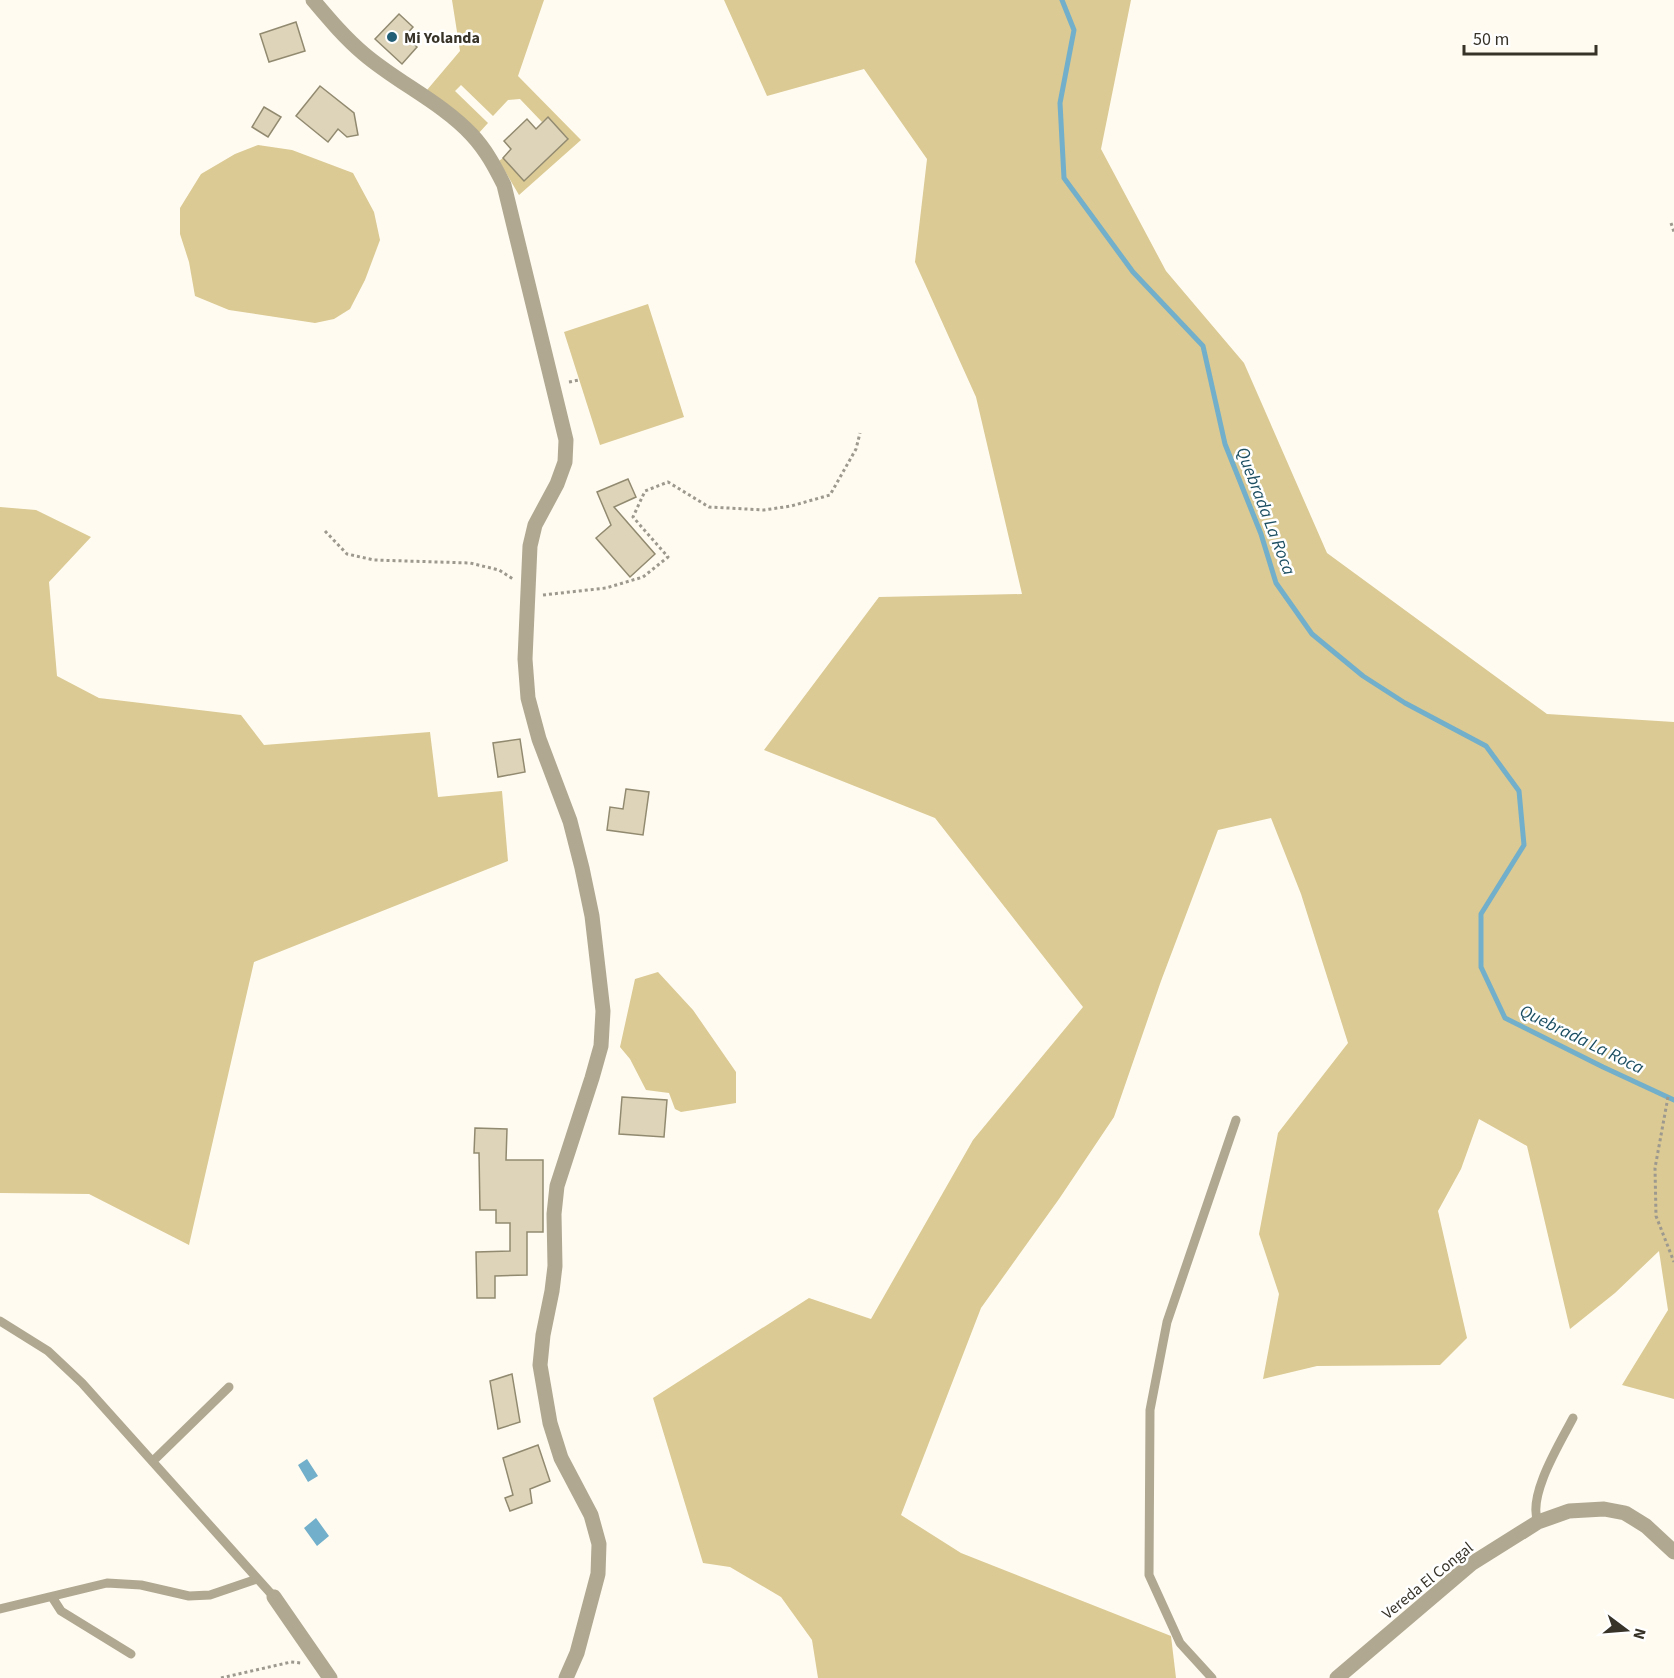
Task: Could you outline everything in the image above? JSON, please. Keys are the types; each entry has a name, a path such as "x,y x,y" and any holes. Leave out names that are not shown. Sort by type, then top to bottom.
{"street":[{"path":"313,0 330,21 364,55 453,118 472,135 491,159 504,185 566,440 565,462 557,484 535,525 530,546 525,659 528,698 539,739 570,821 580,859 592,916 603,1011 600,1046 592,1078 557,1186 554,1214 555,1266 540,1365 550,1423 561,1458 591,1515 599,1544 598,1574 577,1653 566,1678"},
{"name":"Vereda El Congal","path":"1337,1678 1471,1564 1538,1522 1569,1511 1604,1509 1625,1513 1646,1526 1674,1552"},
{"path":"274,1597 330,1678"}],"lane":[{"path":"1212,1678 1180,1643 1149,1575 1150,1410 1167,1322 1236,1120"},
{"path":"0,1321 48,1351 82,1383 274,1597"},
{"path":"153,1461 229,1387"},
{"path":"1538,1522 1535,1515 1539,1489 1573,1418"},
{"path":"0,1609 107,1583 141,1585 189,1596 210,1595 257,1579"},
{"path":"52,1597 61,1611 131,1653"}],"path":[{"path":"1671,223 1674,232"},
{"path":"325,531 347,555 375,560 470,563 499,570 515,580 528,595 606,588 643,577 668,557 633,517 645,491 668,482 709,507 764,510 791,506 830,495 856,449 860,434"},
{"path":"1668,1097 1655,1168 1656,1216 1674,1262"},
{"path":"221,1678 291,1662 321,1664"}],"shaded area":[{"path":"452,0 544,0 518,76 581,140 519,195 499,161 503,158 525,180 568,138 548,117 542,122 520,99 508,100 493,116 461,85 455,91 488,123 478,134 427,90 460,51"},
{"path":"724,0 1131,0 1101,149 1166,271 1244,363 1327,553 1547,714 1674,722 1674,1399 1622,1385 1668,1310 1659,1251 1615,1293 1570,1329 1527,1146 1479,1119 1461,1169 1438,1211 1467,1338 1440,1365 1317,1366 1263,1379 1279,1294 1259,1234 1278,1133 1348,1043 1301,894 1271,818 1218,830 1161,981 1114,1117 981,1308 901,1515 961,1553 1171,1636 1176,1678 818,1678 812,1640 781,1597 730,1567 703,1563 653,1398 809,1298 871,1319 973,1140 1083,1007 935,818 764,750 879,597 1022,594 976,397 915,262 927,159 864,69 767,96"},
{"path":"258,145 292,150 353,173 374,212 380,240 365,280 350,309 334,319 315,323 229,310 195,296 189,262 180,234 180,208 201,174 235,154"},
{"path":"648,304 684,417 600,445 564,332"},
{"path":"0,507 36,510 91,537 49,582 57,676 99,698 241,715 264,745 430,732 438,797 502,791 508,861 254,962 189,1245 89,1194 0,1193"},
{"path":"658,972 693,1010 736,1072 736,1103 681,1112 675,1109 669,1093 646,1090 630,1059 620,1047 635,979"}],"water":[{"path":"307,1459 318,1476 308,1482 298,1465"},
{"path":"316,1518 329,1536 317,1546 304,1528"}],"building":[{"name":"Mi Yolanda","path":"399,14 413,27 405,36 417,47 402,64 375,39"},
{"path":"296,22 305,51 269,62 260,34"},
{"path":"320,86 354,113 358,135 347,137 338,129 328,142 296,116"},
{"path":"264,107 281,117 268,137 252,127"},
{"path":"548,117 568,139 524,181 503,158 511,149 504,141 527,119 536,129"},
{"path":"628,479 636,497 614,507 655,554 630,577 596,538 611,525 597,492"},
{"path":"520,739 525,772 498,777 493,743"},
{"path":"626,789 649,792 643,835 607,830 610,807 623,809"},
{"path":"622,1097 667,1100 664,1137 619,1134"},
{"path":"475,1128 507,1129 506,1160 543,1160 543,1232 527,1232 527,1275 495,1276 495,1298 477,1298 476,1252 510,1251 510,1223 496,1223 496,1210 480,1210 479,1153 474,1153"},
{"path":"512,1374 520,1422 498,1429 490,1381"},
{"path":"538,1445 550,1481 530,1489 532,1503 510,1511 505,1498 513,1495 503,1458"}],"waterway":[{"name":"Quebrada La Roca","path":"1062,0 1074,30 1060,103 1064,178 1133,272 1203,346 1225,444 1261,534 1276,583 1312,634 1363,676 1405,703 1486,746 1519,791 1524,845 1481,914 1481,967 1505,1018 1674,1100"}],"place":[{"name":"Mi Yolanda","path":"392,37"}]}
